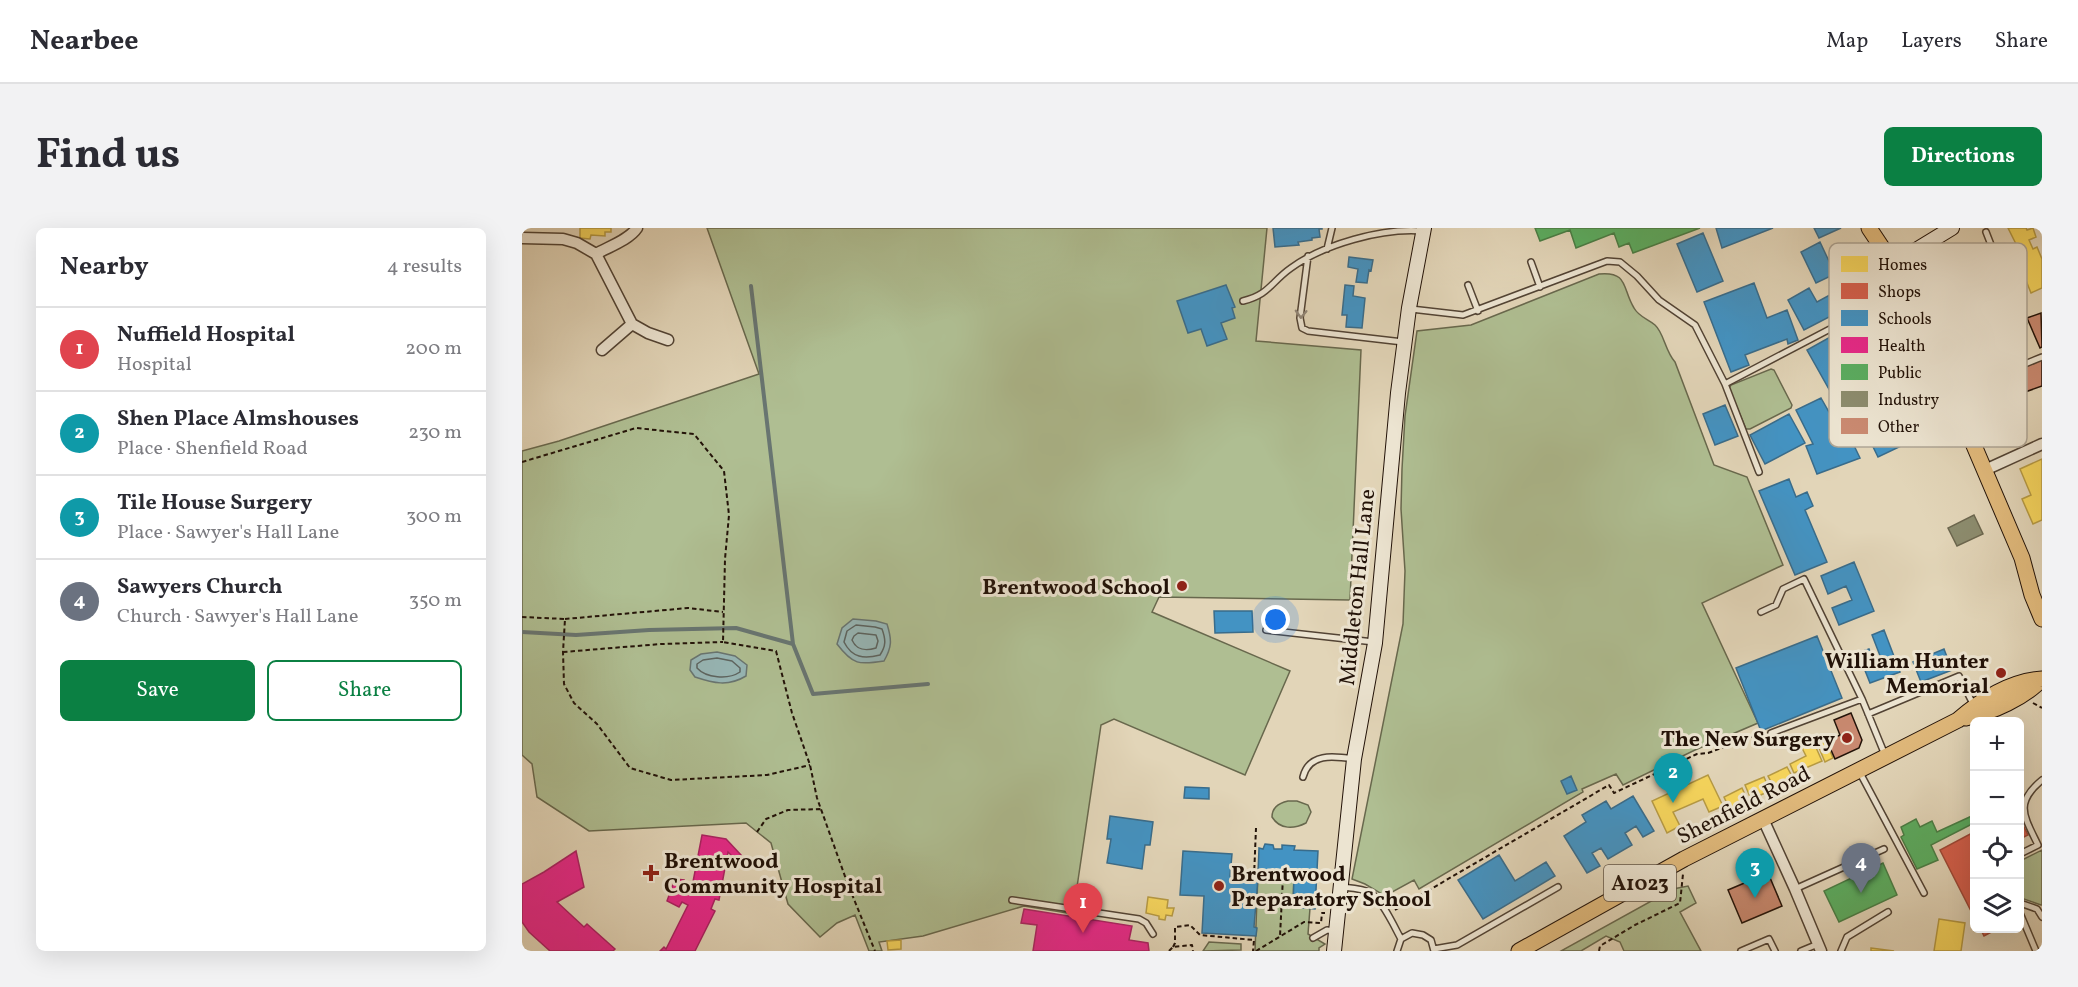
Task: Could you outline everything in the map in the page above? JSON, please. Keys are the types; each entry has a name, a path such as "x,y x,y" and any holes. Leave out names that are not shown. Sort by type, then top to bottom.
{"main road":[{"path":"1869,228 1879,243"},
{"path":"1975,447 2022,558 2032,595 2042,619"},
{"path":"2022,558 2042,589"},
{"name":"Shenfield Road","path":"1977,710 2028,692 2042,679"},
{"name":"Shenfield Road","path":"1519,951 1684,859 1977,710 2025,680 2042,679"}],"street":[{"path":"596,254 625,238 637,228"},
{"path":"1927,243 1952,228"},
{"name":"Middleton Hall Lane","path":"1334,951 1354,759 1375,643 1392,441 1404,342 1424,230"},
{"path":"522,238 563,239 577,243 596,254 632,324 668,340"},
{"path":"602,350 632,324"},
{"path":"1985,470 2042,444"},
{"path":"1763,819 1820,947"}],"lane":[{"path":"1327,249 1332,228"},
{"path":"1243,301 1263,294 1281,275 1308,256 1355,239 1403,229 1424,230"},
{"path":"1986,232 1990,243"},
{"path":"1308,256 1300,318 1302,327 1308,332 1404,342"},
{"path":"1409,308 1463,315 1606,261 1620,262 1637,276 1659,300 1695,326 1725,384 1760,472"},
{"path":"1531,262 1540,287"},
{"path":"1468,285 1478,311"},
{"path":"1725,384 1829,330"},
{"path":"2027,363 2042,357"},
{"path":"1761,612 1776,605 1783,589 1804,579 1862,699 1885,756"},
{"path":"1266,630 1375,643"},
{"path":"1868,714 1959,676 1977,710"},
{"path":"1771,733 1862,699"},
{"path":"1303,777 1308,765 1320,759 1329,757 1354,759"},
{"path":"1858,770 1924,893"},
{"path":"2024,800 2042,780"},
{"path":"2024,814 2038,845 2024,852"},
{"path":"1795,889 1884,849"},
{"path":"1340,886 1372,893 1401,939"},
{"path":"1397,951 1401,939 1412,933 1423,935 1431,940 1434,950 1457,945 1558,887"},
{"path":"1012,900 1138,919 1146,923 1153,934"},
{"path":"2024,905 2037,909 2042,917"},
{"path":"1841,951 1847,937 1888,912"},
{"path":"2024,924 2036,951"},
{"path":"1313,938 1328,930 1336,931"},
{"path":"1741,951 1769,939 1774,951"},
{"path":"1801,951 1820,947"}],"path":[{"path":"522,462 636,428 694,434 724,471 729,514 723,642"},
{"path":"522,617 565,620 688,608 723,612"},
{"path":"565,620 562,652 564,684 574,703 597,724 630,768 671,780 767,775 810,765"},
{"path":"562,652 661,644 723,642 776,651 792,713 810,765 820,808 875,951"},
{"path":"1387,915 1609,785 1614,793 1697,754 1708,753 1758,734 1771,733"},
{"path":"758,832 766,819 788,810 820,808"},
{"path":"1256,828 1254,876 1283,877 1280,936"},
{"path":"1599,951 1600,946 1617,934 1680,903 1684,859"},
{"path":"1169,951 1175,943 1175,927 1190,926 1200,935 1254,938 1254,951 1304,922 1321,923 1322,913 1338,914"},
{"path":"1173,947 1192,945 1192,951"}],"green space":[{"name":"Brentwood School","path":"707,228 1267,228 1256,341 1361,350 1350,600 1159,597 1152,612 1290,671 1245,775 1114,719 1101,725 1073,914 1024,906 923,936 879,942 882,951 869,951 855,915 837,923 820,937 788,904 771,843 746,823 589,831 537,797 532,764 522,755 522,451 559,441 759,374"},
{"path":"1599,274 1615,275 1620,278 1636,311 1658,328 1675,362 1714,465 1747,477 1783,565 1702,603 1758,723 1623,785 1616,774 1582,789 1583,792 1419,889 1414,880 1385,896 1352,879 1403,624 1405,571 1401,509 1402,469 1405,416 1417,331 1471,325"},
{"path":"1771,369 1774,370 1792,405 1791,408 1746,429 1729,388 1731,385"},
{"path":"1288,801 1308,805 1311,812 1306,823 1288,827 1275,821 1272,814 1275,808"},
{"path":"2042,850 2042,905 2024,899 2024,859"},
{"path":"1258,873 1294,875 1293,907 1310,908 1308,934 1325,944 1319,948 1319,951 1255,951"},
{"path":"1688,886 1696,903 1680,912 1701,951 1624,951 1620,942 1606,936 1581,951 1561,951 1673,889"},
{"path":"1209,942 1241,944 1241,950 1203,951"}],"water":[{"path":"853,619 887,624 890,643 889,652 884,661 857,662 852,660 837,644 842,628"},
{"path":"717,652 735,656 747,665 746,676 727,683 695,677 690,670 691,660 701,654"}],"building: Homes":[{"path":"580,228 611,228 611,232 605,232 605,236 591,235 590,239 580,238"},
{"path":"2008,228 2026,228 2027,230 2033,228 2036,237 2029,240 2033,249 2037,247 2042,259 2042,288 2031,293 2027,283 2027,243 2016,243"},
{"path":"2042,459 2042,520 2033,524 2022,499 2031,495 2020,469"},
{"path":"1820,734 1833,758 1825,762 1814,736"},
{"path":"1814,743 1822,761 1794,773 1790,764 1806,756 1802,748"},
{"path":"1787,767 1794,780 1775,789 1768,776"},
{"path":"1708,775 1723,806 1709,812 1703,799 1673,812 1680,826 1667,833 1652,801"},
{"path":"1764,777 1770,791 1751,799 1745,785"},
{"path":"1742,788 1748,801 1730,810 1724,797"},
{"path":"1148,897 1168,900 1167,908 1174,908 1172,916 1166,915 1165,920 1146,913"},
{"path":"1939,919 1965,923 1961,951 1934,951"},
{"path":"901,940 901,949 888,950 887,941"},
{"path":"1871,948 1894,951 1871,951"}],"building: Shops":[{"path":"1970,834 1970,909 1940,850"}],"building: Schools":[{"path":"1273,228 1322,229 1319,229 1320,237 1298,242 1299,245 1275,247"},
{"path":"1716,228 1773,228 1722,248"},
{"path":"1814,228 1841,228 1819,238"},
{"path":"1703,233 1723,281 1697,292 1677,244"},
{"path":"1820,242 1829,261 1829,277 1816,283 1801,252"},
{"path":"1349,257 1373,260 1367,283 1356,282 1358,269 1348,267"},
{"path":"1754,283 1767,318 1787,310 1798,340 1788,344 1787,339 1745,355 1749,365 1731,372 1704,302"},
{"path":"1226,285 1235,307 1232,308 1235,318 1221,323 1227,339 1207,346 1201,329 1188,333 1177,301"},
{"path":"1345,285 1354,286 1353,296 1365,298 1362,328 1346,327 1347,315 1342,315"},
{"path":"1809,288 1817,302 1829,295 1829,317 1804,330 1788,300"},
{"path":"1829,338 1829,389 1807,350"},
{"path":"1821,398 1829,412 1829,447 1855,447 1860,458 1817,474 1806,446 1813,444 1796,410"},
{"path":"1725,405 1738,436 1715,445 1703,414"},
{"path":"1789,414 1805,443 1765,464 1750,435"},
{"path":"1873,447 1899,447 1878,457"},
{"path":"1789,479 1796,497 1807,492 1813,506 1805,510 1827,562 1795,575 1759,491"},
{"path":"1854,562 1874,611 1839,625 1832,608 1852,600 1846,586 1828,594 1821,576"},
{"path":"1214,611 1252,611 1253,632 1215,633"},
{"path":"1884,630 1900,672 1870,683 1858,653 1869,649 1877,668 1884,666 1872,635"},
{"path":"1817,636 1842,698 1761,731 1736,668"},
{"path":"1944,649 1952,670 1921,682 1913,662"},
{"path":"1571,776 1577,790 1567,794 1561,781"},
{"path":"1185,787 1209,788 1209,799 1184,798"},
{"path":"1633,796 1654,831 1643,837 1636,826 1625,833 1632,845 1608,859 1601,848 1592,853 1600,866 1587,873 1564,836 1586,822 1582,815 1606,801 1611,809"},
{"path":"1110,816 1153,822 1150,845 1145,845 1142,869 1107,863 1111,839 1107,839"},
{"path":"1265,844 1273,845 1274,849 1282,849 1282,845 1295,846 1294,850 1318,851 1315,909 1293,907 1294,875 1258,873 1259,848 1263,849"},
{"name":"Brentwood Preparatory School","path":"1183,851 1232,854 1230,876 1258,878 1254,927 1257,928 1256,936 1202,933 1204,896 1180,895"},
{"path":"1499,855 1515,881 1546,862 1555,876 1483,919 1458,880"}],"building: Health":[{"name":"Brentwood Community Hospital","path":"702,835 726,839 741,855 736,860 728,852 719,900 715,899 711,909 715,911 695,951 660,951 664,947 666,949 688,905 682,902 679,907 667,901 675,879 684,880 683,885 692,887"},
{"path":"576,851 584,887 557,902 584,927 587,924 615,949 613,951 550,951 529,932 522,922 522,884"},
{"path":"1024,909 1132,926 1129,940 1148,943 1149,951 1033,951 1037,925 1021,923"}],"building: Public":[{"path":"1535,228 1700,228 1633,253 1629,243 1619,247 1614,233 1576,248 1570,230 1540,241"},
{"path":"1970,817 1970,825 1931,845 1938,860 1917,869 1901,837 1904,835 1901,827 1916,819 1920,827 1932,821 1937,832"},
{"path":"1883,863 1897,895 1839,922 1824,891"}],"building: Industry":[{"path":"1974,515 1983,534 1957,546 1948,528"}],"building: Other":[{"path":"2041,313 2042,347 2040,348 2027,318"},
{"path":"2042,359 2042,386 2027,391 2027,365"},
{"name":"The New Surgery","path":"1851,713 1862,740 1859,748 1835,759 1827,741 1840,735 1834,720"},
{"path":"1768,873 1782,906 1742,923 1728,890"}],"waterway":[{"path":"751,286 793,644 813,694 928,684"},
{"path":"522,632 576,635 649,630 736,628 793,644"}],"place":[{"name":"Brentwood School","path":"1182,586"},
{"name":"William Hunter Memorial","path":"2001,673"},
{"name":"The New Surgery","path":"1847,738"},
{"name":"Shen Place Almshouses","path":"1673,803"},
{"name":"Brentwood Community Hospital","path":"651,873"},
{"name":"Brentwood Preparatory School","path":"1219,886"},
{"name":"Sawyers Church","path":"1861,893"},
{"name":"Tile House Surgery","path":"1755,898"},
{"name":"Nuffield Hospital","path":"1083,933"}]}
